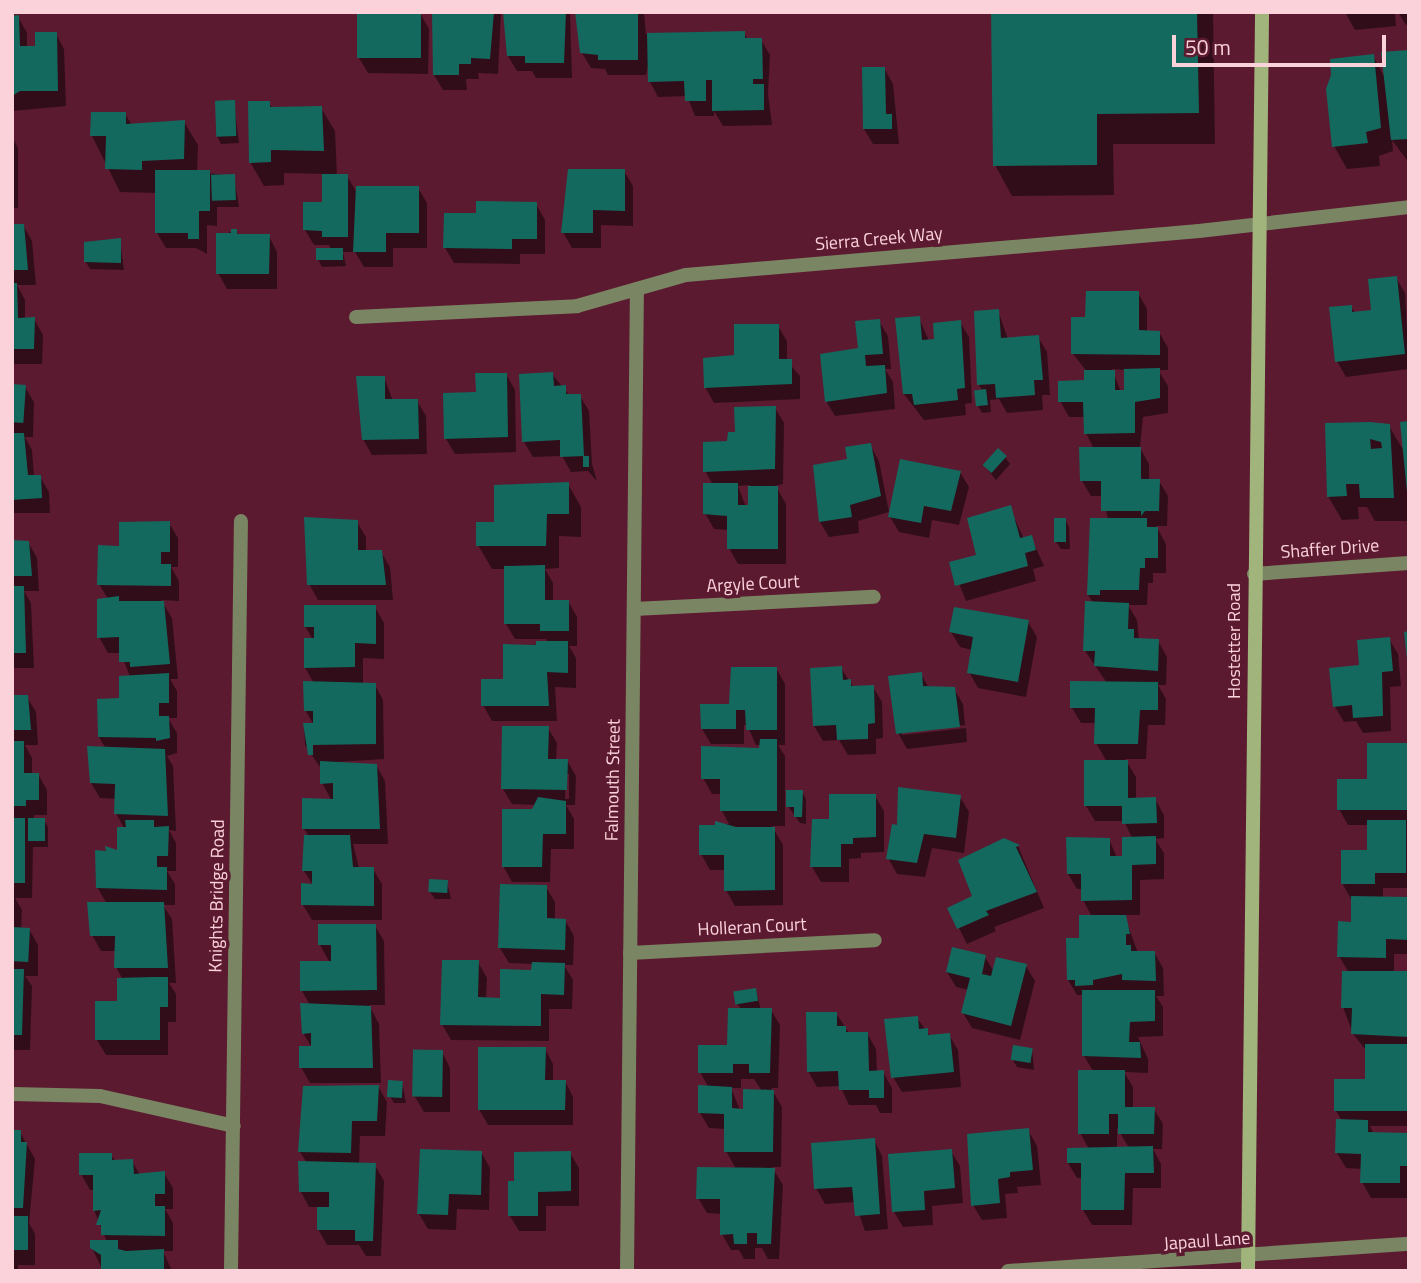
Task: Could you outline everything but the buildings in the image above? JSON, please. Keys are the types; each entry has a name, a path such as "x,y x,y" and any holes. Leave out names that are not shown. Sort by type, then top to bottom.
{"main road":[{"name":"Hostetter Road","path":"1248,1264 1262,12"}],"street":[{"name":"Sierra Creek Way","path":"356,317 577,306 686,275 1258,225 1409,207"},
{"name":"Falmouth Street","path":"627,1271 637,290"},
{"name":"Knights Bridge Road","path":"231,1271 241,521"},
{"name":"Shaffer Drive","path":"1254,574 1409,563"},
{"name":"Argyle Court","path":"634,609 874,597"},
{"name":"Holleran Court","path":"630,953 875,940"},
{"path":"12,1094 100,1096 234,1126"},
{"name":"Japaul Lane","path":"1008,1271 1248,1264 1409,1244"}]}
